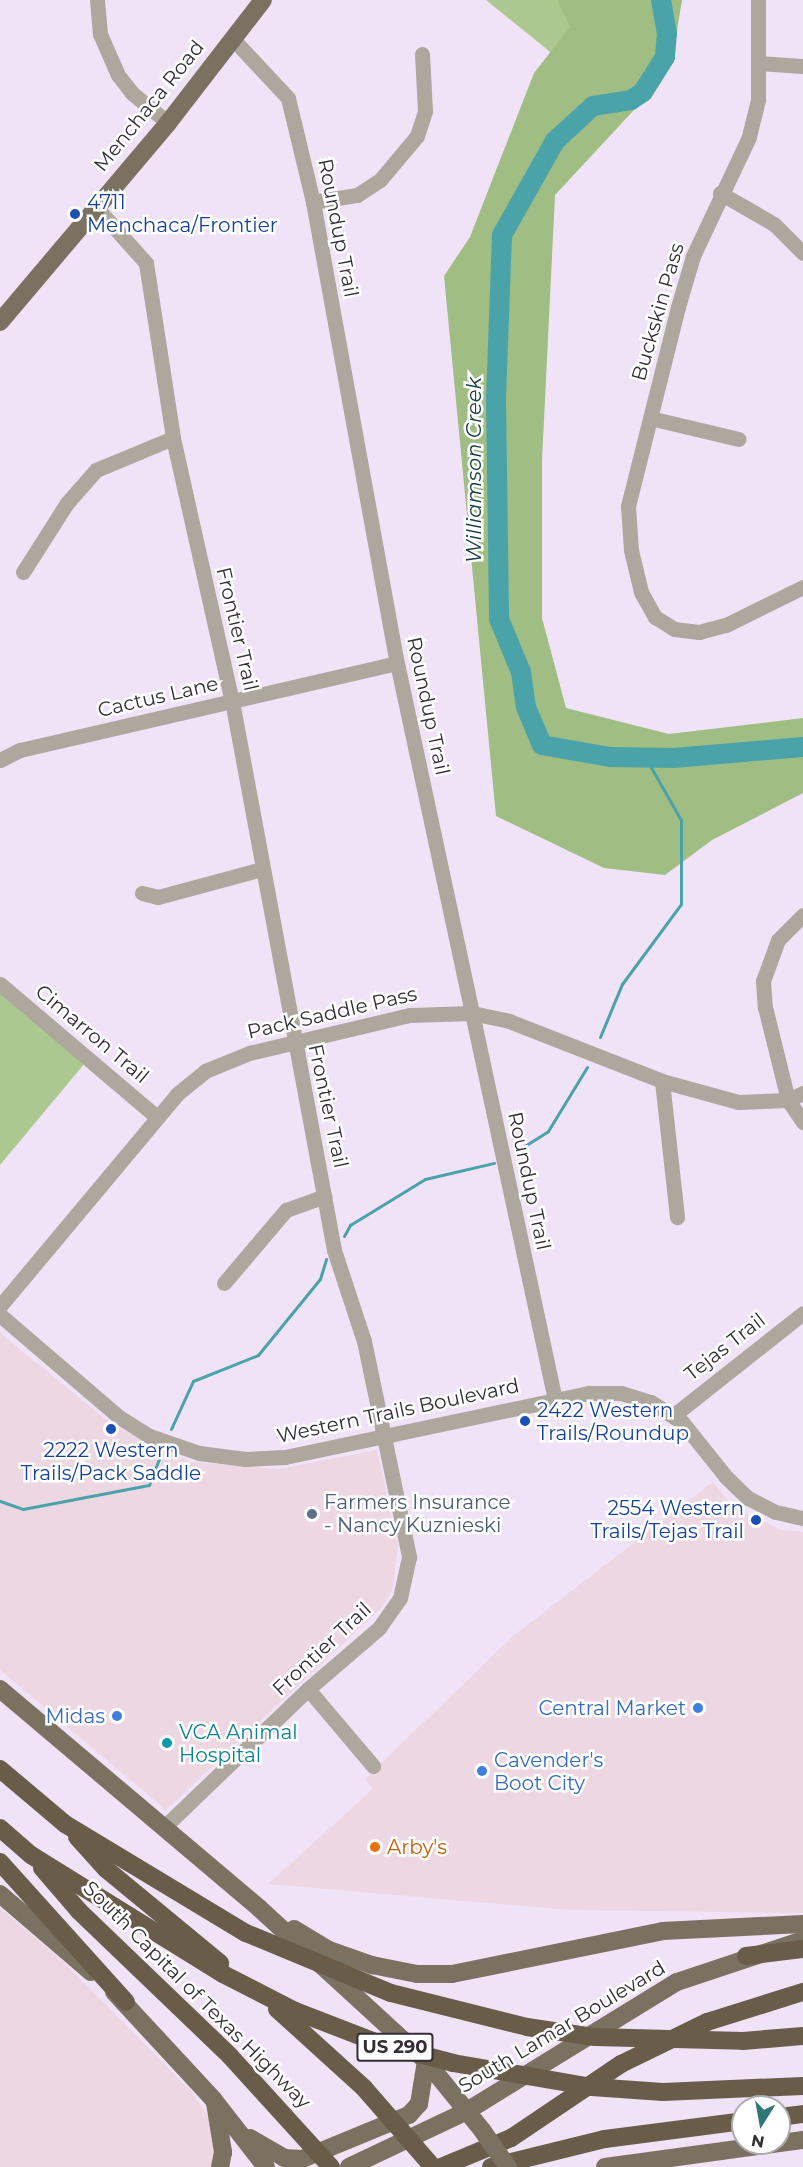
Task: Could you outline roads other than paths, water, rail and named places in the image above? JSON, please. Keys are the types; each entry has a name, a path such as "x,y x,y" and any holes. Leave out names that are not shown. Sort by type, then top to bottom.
{"highway":[{"name":"US 290","path":"0,1769 65,1824 246,1933 391,1993 527,2027 595,2037 742,2041 803,2036"},
{"name":"South Capital of Texas Highway","path":"65,1824 106,1869 321,2048 364,2088 433,2167"},
{"name":"US 290","path":"0,1828 31,1855 223,1974 295,2011 378,2043 453,2064 592,2088 663,2092 803,2086"},
{"name":"South Capital of Texas Highway","path":"31,1855 79,1911 230,2056 331,2167"},
{"path":"0,1863 126,2002"},
{"path":"746,1956 803,1949"},
{"path":"441,2167 511,2138 621,2064 707,2022 803,1992"},
{"path":"491,2167 605,2139 731,2123"}],"main road":[{"name":"Menchaca Road","path":"0,322 168,123 263,0"},
{"path":"0,1689 259,1908 426,2061 482,2130 508,2167"},
{"path":"0,1894 126,2002 213,2099 266,2167"},
{"path":"259,1908 329,1950 372,1965 417,1974 480,1970 663,1931 803,1924"},
{"name":"South Lamar Boulevard","path":"349,2167 467,2111 677,1982 746,1956 803,1940"},
{"path":"241,2132 284,2158 302,2159 409,2115 419,2104 426,2061"},
{"path":"213,2099 223,2152 220,2167"},
{"path":"605,2167 803,2140"},
{"path":"662,2167 679,2156"}],"street":[{"path":"97,0 100,34 113,66 132,93 168,123"},
{"name":"Buckskin Pass","path":"758,0 758,100 749,138 720,193 693,256 627,506 630,550 641,592 654,617 674,629 699,632 726,625 803,587"},
{"name":"Roundup Trail","path":"232,38 288,98 313,202 397,663 555,1400"},
{"path":"313,202 357,195 380,180 417,136 425,111 422,54"},
{"path":"758,63 803,66"},
{"path":"720,193 774,224 803,253"},
{"name":"Frontier Trail","path":"96,207 146,263 173,438 231,701 293,1042 338,1268 364,1341 408,1543 404,1585 379,1628 308,1689 164,1827"},
{"path":"650,418 739,439"},
{"path":"23,572 67,503 96,470 173,438"},
{"name":"Cactus Lane","path":"0,760 20,750 397,663"},
{"path":"142,893 158,897 262,870"},
{"path":"803,915 778,940 763,981 765,1008 788,1100 803,1122"},
{"name":"Cimarron Trail","path":"0,984 157,1117"},
{"name":"Pack Saddle Pass","path":"0,1306 157,1117 190,1082 218,1064 293,1042 410,1015 472,1013 509,1021 662,1081 738,1102 788,1100 803,1093"},
{"path":"662,1081 677,1217"},
{"path":"224,1283 286,1210 325,1196"},
{"name":"Tejas Trail","path":"674,1415 803,1313"},
{"name":"Western Trails Boulevard","path":"0,1315 108,1410 175,1446 224,1458 262,1459 386,1436 589,1393 621,1393 651,1401 674,1415 740,1492 763,1507 803,1518"},
{"path":"308,1689 373,1766"}],"waterway":[{"name":"Williamson Creek","path":"661,0 667,33 665,57 643,92 631,100 593,106 555,141 502,235 496,399 499,619 521,672 526,707 542,745 610,757 674,758 803,747"},
{"path":"600,1037 622,984 681,904 681,820 645,757"},
{"path":"515,1152 548,1131 587,1067"},
{"path":"344,1236 350,1225 425,1179 494,1163"},
{"path":"171,1429 193,1381 258,1355 320,1279 326,1259"},
{"path":"0,1501 23,1509 149,1485 160,1456"}],"place":[{"name":"4711 Menchaca/Frontier","path":"75,214"},
{"name":"2422 Western Trails/Roundup","path":"525,1421"},
{"name":"2222 Western Trails/Pack Saddle","path":"111,1429"},
{"name":"Farmers Insurance - Nancy Kuznieski","path":"312,1514"},
{"name":"2554 Western Trails/Tejas Trail","path":"756,1520"},
{"name":"Central Market","path":"698,1708"},
{"name":"Midas","path":"117,1716"},
{"name":"VCA Animal Hospital","path":"167,1743"},
{"name":"Cavender's Boot City","path":"482,1771"},
{"name":"Arby's","path":"375,1847"}]}
